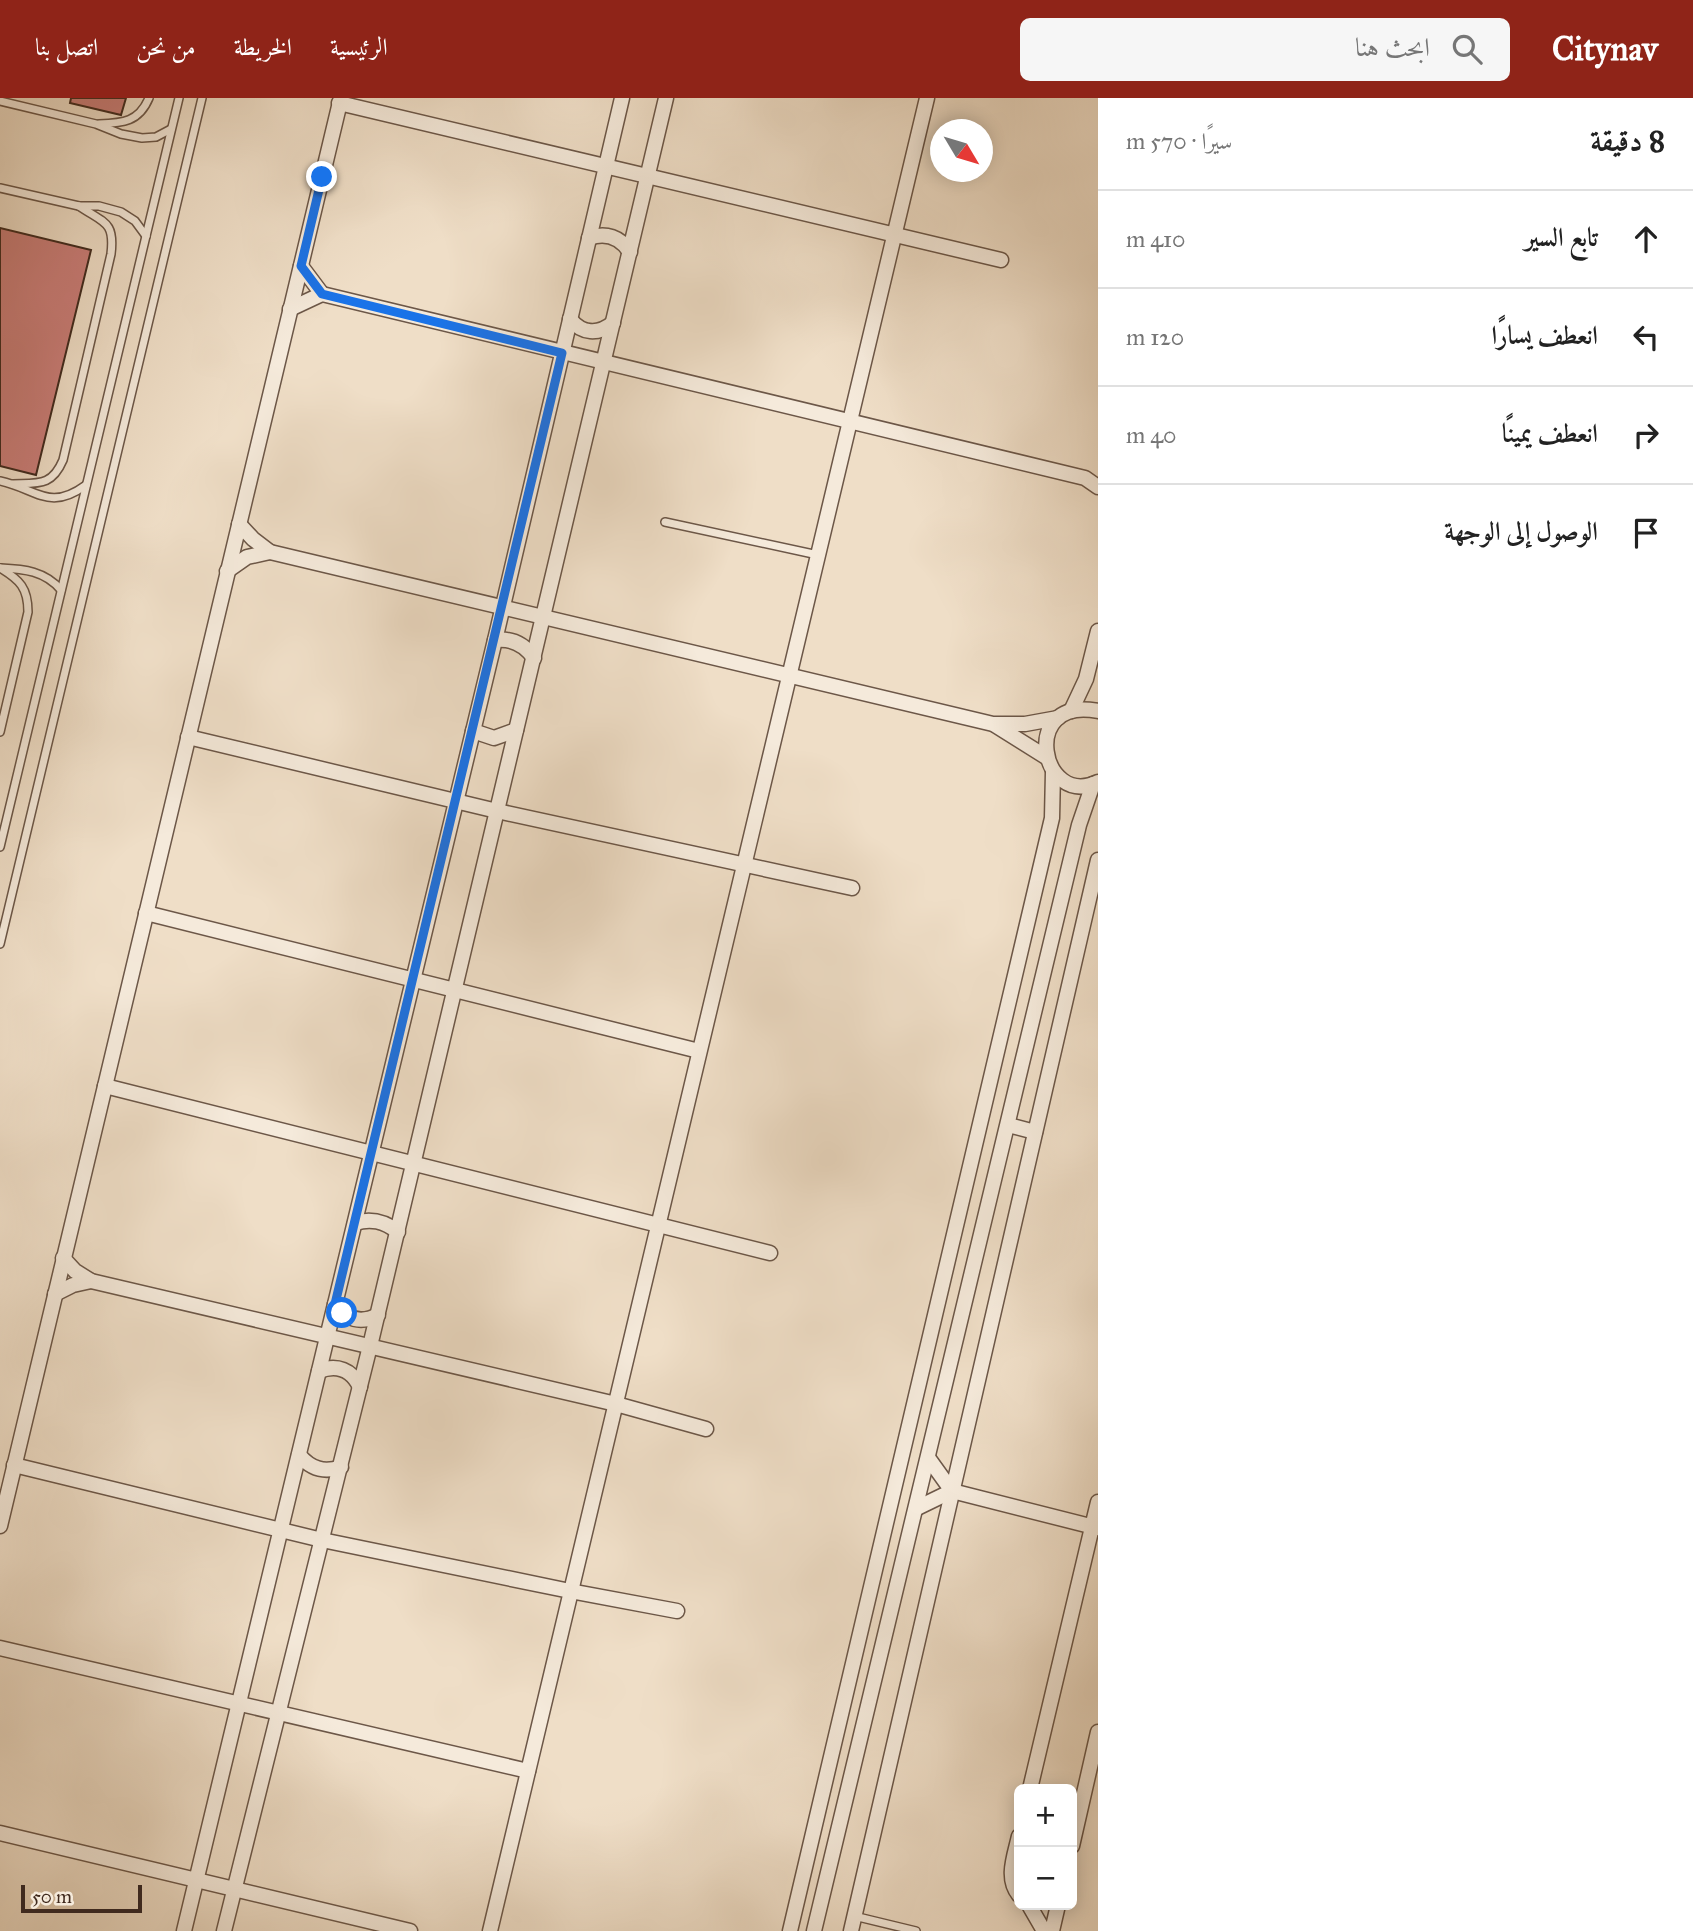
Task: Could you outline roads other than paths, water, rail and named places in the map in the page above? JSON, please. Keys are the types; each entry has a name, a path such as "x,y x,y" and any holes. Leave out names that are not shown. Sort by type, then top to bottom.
{"street":[{"path":"184,1931 503,607 622,98"},
{"path":"224,1931 378,1315 666,98"},
{"path":"490,1931 927,98"},
{"path":"0,1526 340,101 1001,260"},
{"path":"589,239 610,236 622,242 630,252"},
{"path":"301,266 322,294"},
{"path":"290,309 322,294 850,422 1091,477 1098,487"},
{"path":"570,320 579,328 592,332 600,331 613,323"},
{"path":"239,524 270,552 993,724 1058,718 1071,711 1085,709 1098,711"},
{"path":"227,572 247,557 270,552"},
{"path":"1071,711 1086,679 1098,631"},
{"path":"495,640 522,645 534,657"},
{"path":"814,1931 1079,825 1095,783 1078,785 1065,781 1054,772 1046,757 1045,743 1049,730 1058,718"},
{"path":"993,724 1046,757"},
{"path":"473,731 494,738 516,730"},
{"path":"188,737 497,811 852,888"},
{"path":"790,1931 1052,818 1054,772"},
{"path":"852,1924 1098,860"},
{"path":"146,913 699,1051"},
{"path":"105,1086 771,1253"},
{"path":"1008,1125 1035,1132"},
{"path":"355,1223 364,1220 382,1222 397,1231"},
{"path":"63,1258 91,1282 370,1346 706,1429"},
{"path":"55,1294 73,1285 91,1282"},
{"path":"335,1304 342,1313 355,1320 371,1319 378,1315"},
{"path":"320,1371 333,1367 346,1371 357,1380 360,1387"},
{"path":"299,1455 304,1462 319,1469 341,1467"},
{"path":"929,1458 952,1491"},
{"path":"14,1465 323,1540 677,1611"},
{"path":"917,1508 952,1491 1095,1528"},
{"path":"1031,1784 1095,1528 1098,1502"},
{"path":"0,1648 528,1771"},
{"path":"1077,1824 1098,1732"},
{"path":"0,1833 410,1931"},
{"path":"1032,1910 1044,1931"},
{"path":"1052,1931 1057,1910"}],"lane":[{"path":"96,124 126,123 142,113 149,98"},
{"path":"0,847 178,98"},
{"path":"0,944 202,98"},
{"path":"0,101 142,138 156,137 171,129"},
{"path":"0,188 79,206 99,206 121,212 135,221 146,236"},
{"path":"13,484 47,481 57,473 63,460 113,236 107,225 79,206"},
{"path":"0,481 41,496 59,499 73,495 86,485"},
{"path":"665,522 818,555"},
{"path":"0,568 24,569 43,575 61,590"},
{"path":"0,568 19,580 28,596 28,612 0,733"},
{"path":"852,1924 915,1931"}]}
